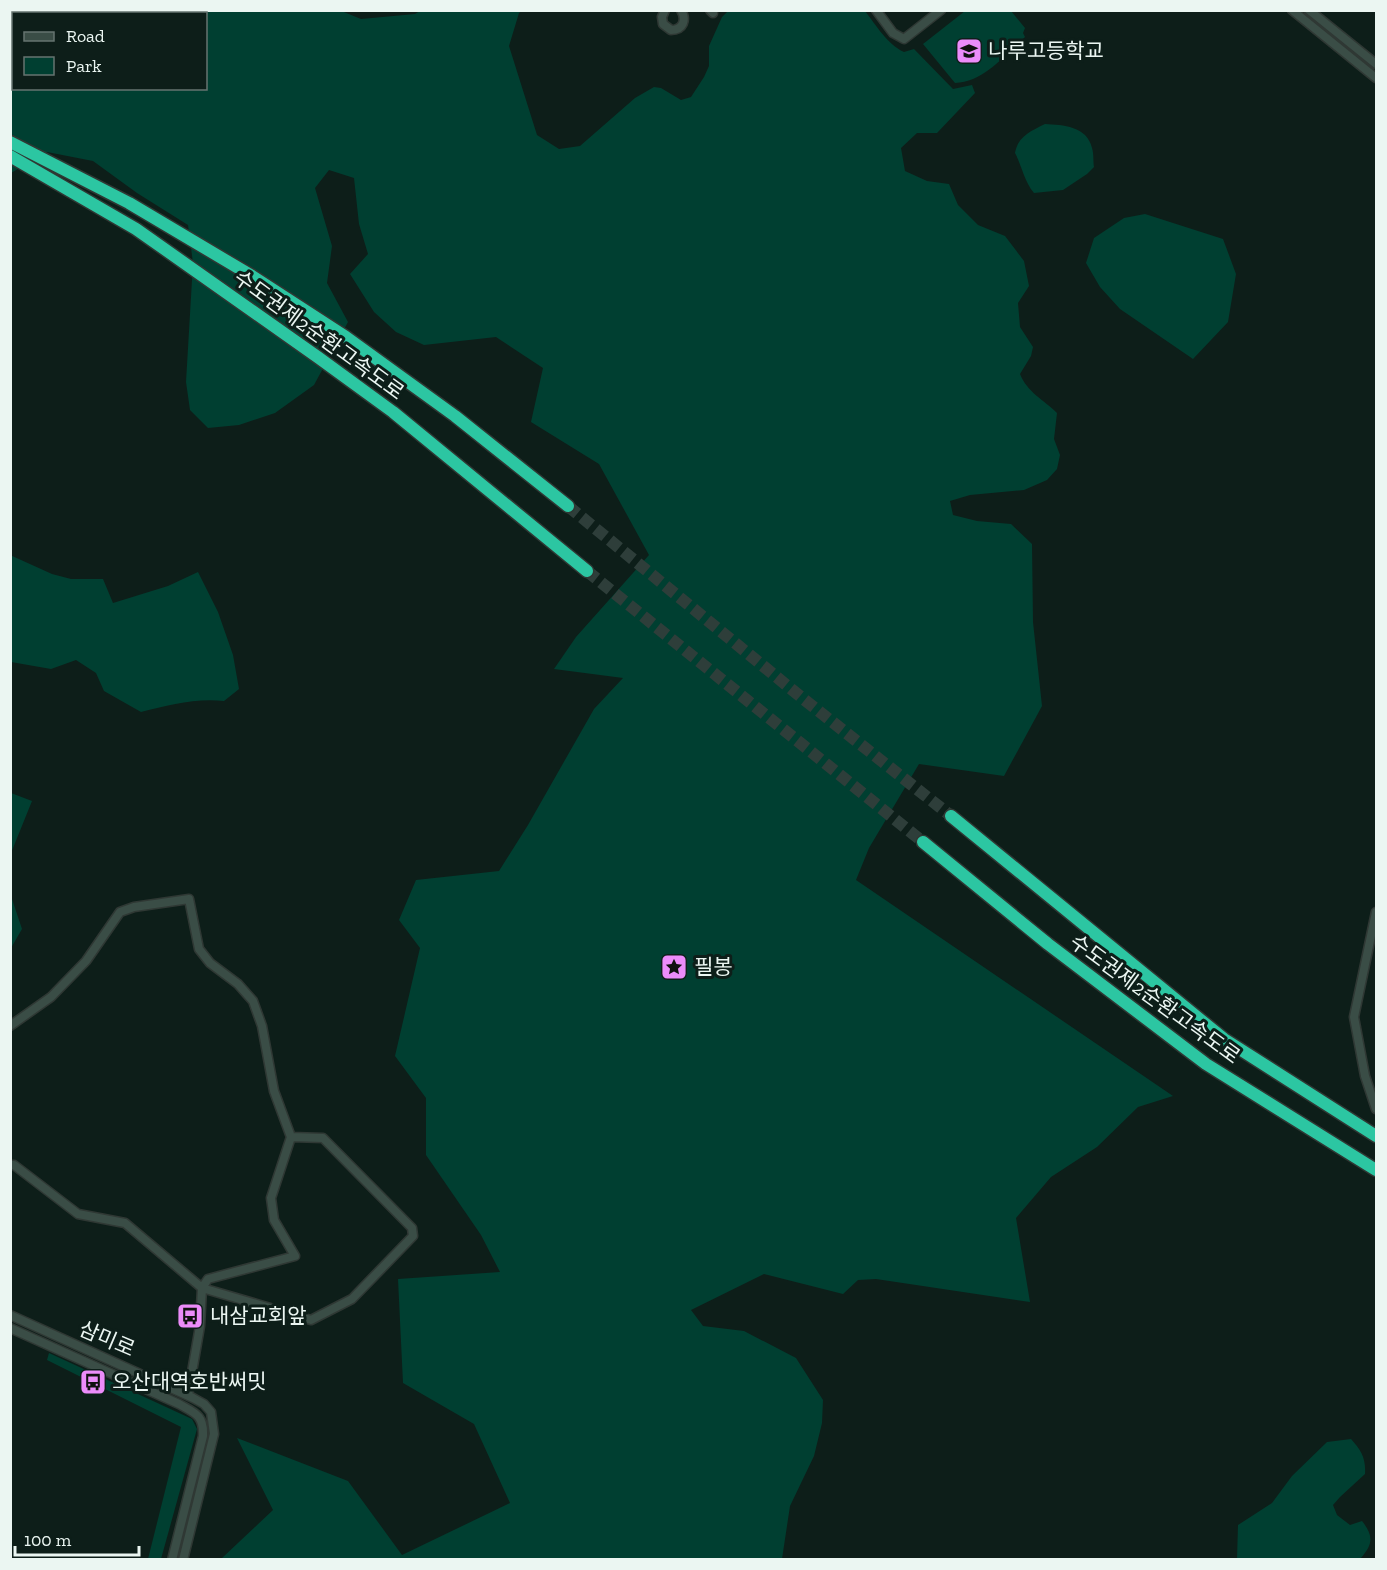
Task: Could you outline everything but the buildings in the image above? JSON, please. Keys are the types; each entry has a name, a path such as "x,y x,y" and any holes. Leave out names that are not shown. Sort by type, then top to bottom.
{"highway":[{"name":"수도권제2순환고속도로","path":"10,142 139,209 252,276 346,337 455,416 568,506"},
{"name":"수도권제2순환고속도로","path":"10,156 136,229 347,378 393,412 588,571"},
{"name":"수도권제2순환고속도로","path":"951,816 1224,1038 1377,1136"},
{"name":"수도권제2순환고속도로","path":"923,842 1047,944 1206,1064 1377,1170"}],"street":[{"path":"665,10 662,16 663,24 671,30 679,29 684,23 681,10"},
{"path":"879,12 893,33 904,39 941,10"},
{"path":"1292,10 1377,78"},
{"path":"1309,10 1377,64"},
{"path":"10,1026 51,997 86,961 120,912 134,907 189,899 199,949 210,963 238,984 253,1001 262,1026 274,1091 291,1137 271,1198 274,1220 295,1256 208,1279 202,1288 200,1326 188,1395"},
{"path":"1377,912 1354,1017 1365,1076 1377,1109"},
{"path":"10,1165 14,1165 78,1214 125,1223 202,1288 311,1320 352,1299 412,1236 412,1228 323,1138 291,1137"},
{"name":"삼미로","path":"10,1315 188,1395 204,1404 211,1412 214,1434 183,1560"},
{"name":"삼미로","path":"10,1328 179,1404 200,1417 204,1424 203,1436 172,1560"}],"green space":[{"path":"339,10 361,19 415,14 420,11 522,11 519,13 509,46 537,135 559,149 580,146 635,98 654,87 661,88 681,100 691,97 709,66 709,46 722,17 728,11 865,11 892,44 904,52 914,49 953,89 972,85 975,93 937,133 917,133 901,148 905,171 927,181 949,184 958,205 978,225 1005,236 1024,261 1029,286 1018,303 1020,327 1033,347 1031,356 1020,374 1031,391 1057,413 1054,439 1060,455 1057,469 1047,480 1024,490 970,495 950,501 953,515 977,521 1011,524 1032,544 1033,622 1042,706 1004,776 919,764 869,848 856,880 1173,1096 1138,1107 1097,1147 1051,1177 1016,1218 1030,1302 876,1279 858,1280 843,1294 764,1274 691,1310 703,1326 744,1331 796,1358 823,1400 822,1423 814,1456 790,1506 782,1559 221,1559 273,1510 237,1438 348,1481 402,1555 510,1503 474,1424 403,1383 398,1279 500,1272 481,1235 426,1155 426,1098 395,1056 420,948 399,920 416,880 499,871 594,709 623,678 554,669 576,637 649,555 599,464 531,422 543,368 496,337 424,345 396,332 374,312 350,274 368,254 359,224 354,178 329,170 315,188 332,246 327,283 348,322 314,385 275,413 239,425 208,428 190,410 186,382 193,263 188,225 137,193 93,161 47,152 11,173 10,11"},
{"path":"965,11 1011,11 1025,28 1023,33 1025,37 984,73 965,82 955,83 923,44"},
{"path":"1045,124 1073,128 1085,135 1092,148 1094,167 1063,190 1034,193 1015,153 1022,138"},
{"path":"1145,214 1223,239 1236,274 1228,322 1193,359 1120,309 1100,287 1086,263 1094,238 1124,218"},
{"path":"10,555 52,574 71,579 103,579 113,603 168,586 198,572 218,612 233,655 239,689 224,701 192,701 141,712 104,691 96,673 76,660 51,669 11,662"},
{"path":"10,793 32,801 11,853"},
{"path":"11,896 22,929 10,948"},
{"path":"49,1353 192,1419 197,1429 161,1559 148,1559 181,1427 47,1360"},
{"path":"1351,1439 1362,1455 1365,1474 1333,1505 1337,1515 1350,1525 1362,1521 1369,1531 1370,1545 1360,1559 1237,1559 1238,1525 1272,1503 1292,1476 1327,1442"}],"tunnel":[{"path":"568,506 801,697 951,816"},
{"path":"587,571 923,842"}],"place":[{"name":"나루고등학교","path":"969,51"},
{"name":"필봉","path":"674,967"},
{"name":"내삼교회앞","path":"190,1316"},
{"name":"오산대역호반써밋","path":"93,1382"}]}
